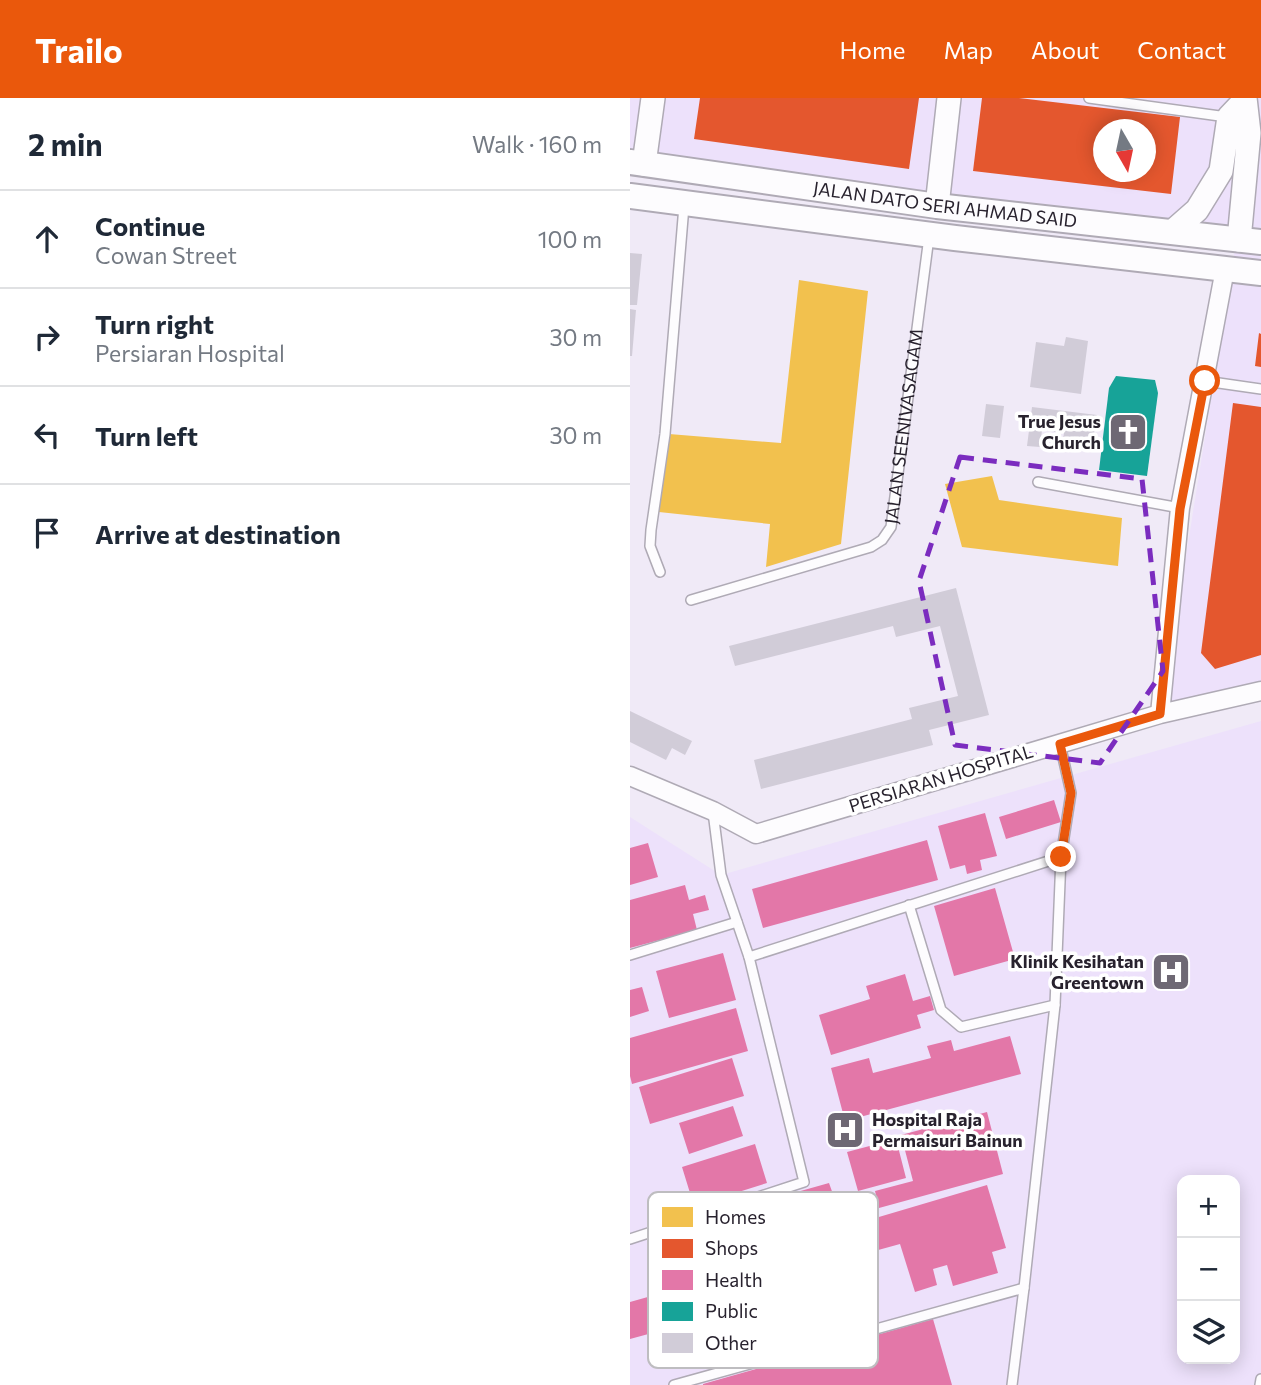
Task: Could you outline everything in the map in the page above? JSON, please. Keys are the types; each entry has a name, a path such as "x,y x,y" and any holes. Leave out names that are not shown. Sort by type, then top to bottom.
{"main road":[{"name":"JALAN DATO SERI AHMAD SAID","path":"634,165 937,205 1250,241"},
{"name":"JALAN DATO SERI AHMAD SAID","path":"630,196 955,238 1261,273"},
{"path":"937,205 955,238"},
{"path":"1180,262 1250,241"}],"street":[{"path":"634,165 653,98"},
{"path":"937,205 949,98"},
{"path":"1172,232 1197,209 1221,171 1229,117 1245,99"},
{"path":"1245,99 1249,133 1250,241"},
{"path":"1160,714 1180,509 1224,269"},
{"name":"PERSIARAN HOSPITAL","path":"630,776 713,811 756,834 1160,714 1261,691"}],"lane":[{"path":"1089,98 1229,117"},
{"path":"660,572 650,546 651,530 666,434 684,204"},
{"name":"JALAN SEENIVASAGAM","path":"691,600 871,547 882,540 891,527 929,234"},
{"path":"1205,381 1261,388"},
{"path":"1038,482 1180,509"},
{"path":"1012,1385 1055,1005 1061,857 1071,793 1060,744"},
{"path":"713,811 721,875 749,957 804,1182 773,1192"},
{"path":"749,957 1061,857"},
{"path":"909,905 941,1010 961,1027 1055,1005"},
{"path":"630,955 737,922"},
{"path":"630,1239 648,1233"},
{"path":"878,1328 1024,1288"},
{"path":"674,1385 735,1368"},
{"path":"1260,1385 1261,1378"}],"highlighted area":[{"path":"960,457 1142,479 1163,671 1100,763 955,745 919,581"}],"shaded area":[{"path":"630,98 1261,98 1261,700 1160,718 1235,250 630,160"},
{"name":"Hospital Raja Permaisuri Bainun","path":"1261,721 1261,1385 630,1385 630,817 721,875"}],"building: Homes":[{"path":"799,280 868,291 841,544 766,567 770,524 659,512 669,434 781,443"},
{"path":"992,476 999,500 1122,518 1118,566 962,547 945,484"}],"building: Shops":[{"path":"700,98 919,98 909,169 694,139"},
{"path":"982,98 1019,98 1180,117 1171,194 973,171"},
{"path":"1259,333 1261,334 1261,367 1255,366"},
{"path":"1233,403 1261,407 1261,655 1215,669 1201,653"}],"building: Health":[{"path":"1054,800 1061,822 1006,839 999,817"},
{"path":"985,813 997,856 980,860 982,870 967,874 965,865 950,869 938,826"},
{"path":"927,840 938,880 763,928 752,889"},
{"path":"648,843 658,877 630,885 630,848"},
{"path":"685,885 689,900 705,895 709,910 693,914 697,930 630,948 630,900"},
{"path":"995,888 1015,959 954,976 934,906"},
{"path":"723,953 736,1000 669,1018 656,971"},
{"path":"905,974 913,1001 930,996 934,1010 917,1015 921,1028 831,1055 819,1015 870,999 866,986"},
{"path":"642,987 649,1011 630,1017 630,990"},
{"path":"736,1008 748,1051 632,1084 630,1038"},
{"path":"1010,1036 1021,1074 845,1121 831,1068 869,1058 873,1073 931,1058 927,1046 951,1040 954,1051"},
{"path":"732,1058 744,1096 650,1124 639,1087"},
{"path":"733,1106 743,1136 689,1154 679,1123"},
{"path":"987,1112 1003,1174 879,1208 878,1192 875,1191 913,1181 901,1135"},
{"path":"896,1139 906,1178 858,1191 847,1152"},
{"path":"755,1144 767,1183 738,1192 690,1192 682,1167"},
{"path":"829,1183 832,1192 797,1192"},
{"path":"987,1185 1006,1248 992,1252 998,1273 953,1286 947,1265 933,1269 937,1285 915,1292 900,1244 878,1250 878,1217"},
{"path":"648,1297 648,1334 630,1339 630,1302"},
{"path":"933,1319 952,1385 703,1385 760,1368 878,1368 878,1335"}],"building: Public":[{"name":"True Jesus Church","path":"1116,376 1155,380 1158,393 1147,476 1099,470 1109,388"}],"building: Other":[{"path":"630,253 642,254 637,305 630,305"},
{"path":"630,309 636,310 632,356 630,356"},
{"path":"1066,337 1088,341 1081,394 1030,387 1036,342 1064,346"},
{"path":"986,404 1004,406 1000,438 982,436"},
{"path":"1032,407 1097,415 1093,442 1063,439 1064,433 1042,430 1040,447 1027,446"},
{"path":"956,588 989,715 929,730 933,745 761,789 754,760 912,719 909,708 958,696 940,626 896,637 893,626 735,666 729,646"},
{"path":"630,711 692,741 685,755 672,748 666,760 630,742"}],"place":[{"name":"True Jesus Church","path":"1128,432"},
{"name":"Klinik Kesihatan Greentown","path":"1171,972"},
{"name":"Hospital Raja Permaisuri Bainun","path":"845,1130"}],"route":[{"path":"1061,857 1071,793 1060,744 1160,714 1180,509 1205,381"}]}
